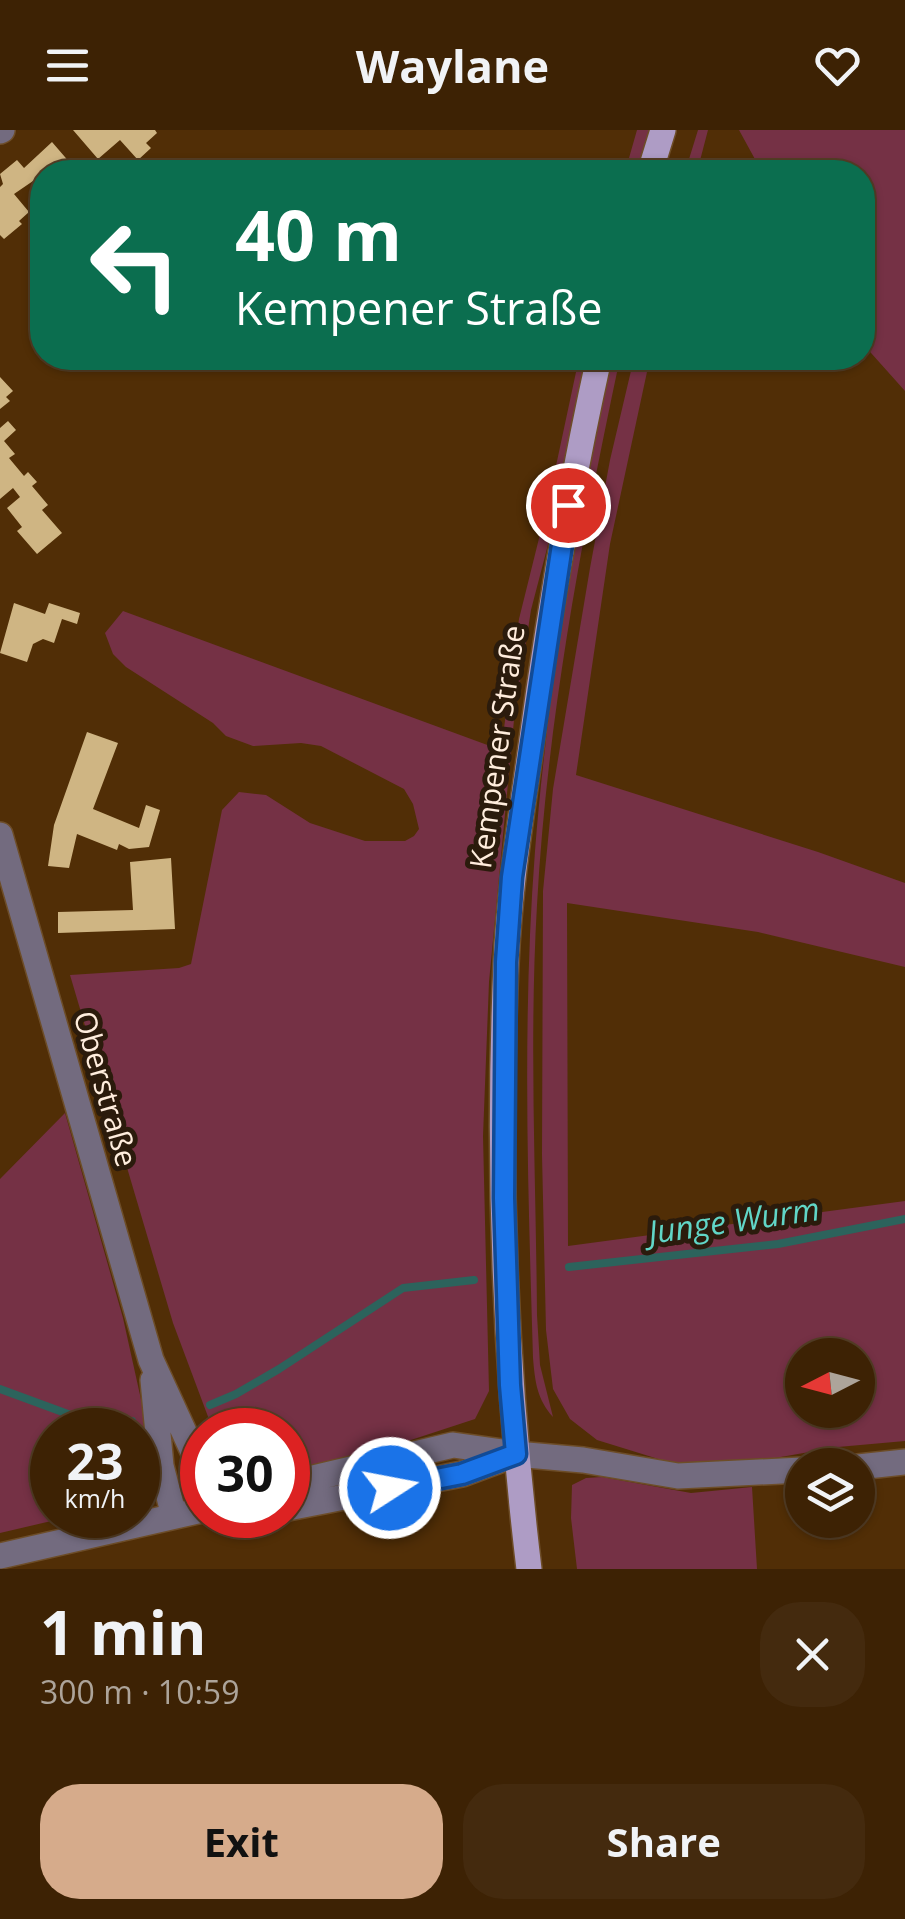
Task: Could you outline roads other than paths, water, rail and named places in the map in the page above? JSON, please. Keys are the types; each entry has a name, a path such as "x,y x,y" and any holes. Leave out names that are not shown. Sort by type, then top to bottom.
{"main road":[{"path":"654,160 663,130"},
{"name":"Kempener Straße","path":"529,1569 510,1385 504,1198 507,945 512,877 550,612 574,470 596,370"}],"street":[{"name":"Oberstraße","path":"0,835 151,1360 180,1423"},
{"name":"Oberstraße","path":"151,1360 162,1466 174,1516"},
{"path":"310,1479 452,1445 561,1456 689,1476 785,1471"},
{"path":"310,1504 462,1474 516,1454"},
{"path":"875,1465 905,1462"},
{"path":"0,1556 180,1515"}],"waterway":[{"name":"Junge Wurm","path":"569,1267 778,1244 905,1219"},
{"path":"210,1405 279,1369 403,1288 474,1280"},
{"name":"Junge Wurm","path":"0,1389 52,1408"}]}
